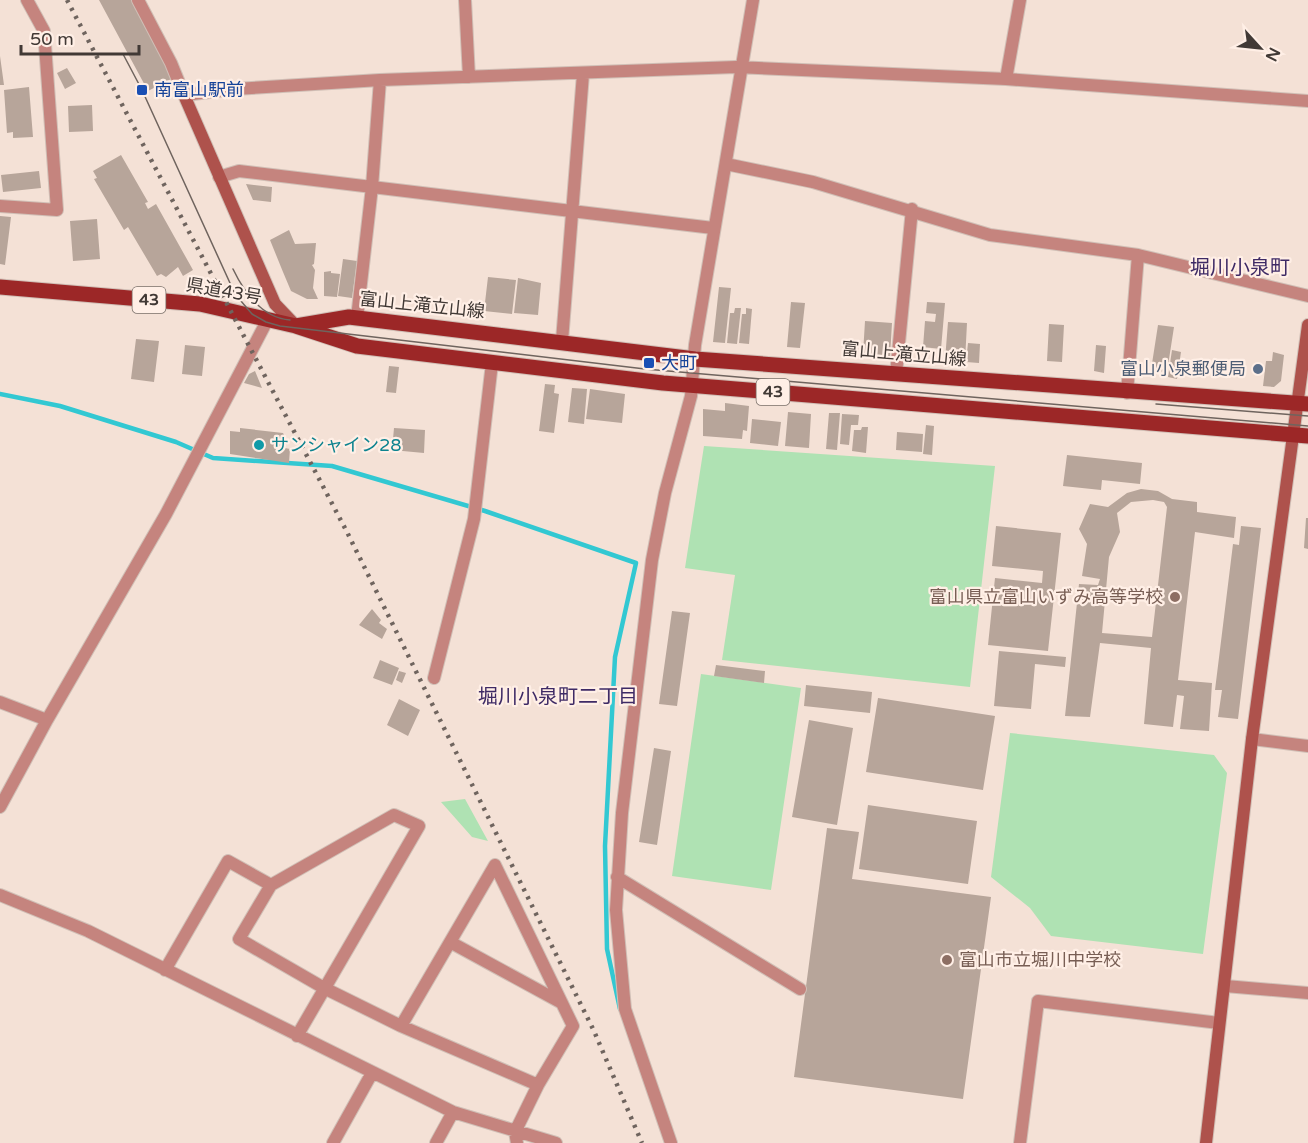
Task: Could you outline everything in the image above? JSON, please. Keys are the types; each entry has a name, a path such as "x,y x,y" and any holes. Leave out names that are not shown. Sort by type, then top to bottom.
{"main road":[{"name":"県道43号","path":"0,286 200,304 296,326"},
{"name":"富山上滝立山線","path":"296,326 349,316 695,359 1127,393 1302,404"},
{"name":"43","path":"296,326 357,346 693,387 1301,436"}],"street":[{"path":"0,206 57,210 44,31 27,0"},
{"path":"138,0 171,63 275,304 296,326"},
{"path":"465,0 469,77"},
{"path":"671,1143 625,1009 616,910 617,877 622,813 652,560 665,493 693,387 695,345 713,228 753,0"},
{"path":"1006,78 1020,0"},
{"path":"184,95 235,89 380,80 742,68 1006,78 1308,101"},
{"path":"562,341 583,74"},
{"path":"357,318 372,187 380,80"},
{"path":"726,164 813,182 912,209 990,235 1138,255 1308,296"},
{"path":"219,177 239,171 713,228"},
{"path":"896,374 912,209"},
{"path":"1127,393 1138,255"},
{"path":"0,807 47,720 166,514 267,320"},
{"path":"1206,1143 1226,986 1252,739 1301,436 1308,325"},
{"path":"434,678 474,519 492,363"},
{"path":"0,702 47,720"},
{"path":"1252,739 1308,746"},
{"path":"297,1036 324,988 418,826 394,815 271,885 239,939 324,988 401,1026 538,1085"},
{"path":"165,970 228,861 271,885"},
{"path":"401,1026 495,865 573,1026 538,1085 516,1138"},
{"path":"617,877 800,989"},
{"path":"0,895 88,931 453,1112 516,1138 556,1143"},
{"path":"450,942 562,1004"},
{"path":"1226,986 1308,993"},
{"path":"1020,1143 1038,1001 1220,1023"},
{"path":"333,1143 372,1073"},
{"path":"436,1143 453,1112"}],"green space":[{"path":"704,446 995,466 970,687 722,660 735,575 685,568"},
{"path":"701,674 801,688 771,890 672,876"},
{"path":"1010,733 1214,755 1227,773 1203,954 1051,936 1030,908 991,877"},
{"path":"465,799 488,841 472,837 441,802"}],"building":[{"path":"99,0 132,0 173,78 148,91"},
{"path":"0,56 4,85 0,85"},
{"path":"67,68 76,83 65,89 57,73"},
{"path":"29,87 33,137 13,138 13,132 7,133 4,90"},
{"path":"92,105 93,131 69,132 68,106"},
{"path":"121,155 148,202 145,203 148,209 156,204 193,270 183,276 178,267 166,277 161,274 157,276 128,227 124,230 94,179 97,178 93,171"},
{"path":"39,171 41,188 3,192 1,175"},
{"path":"246,184 272,187 271,202 253,200"},
{"path":"0,216 11,217 5,265 0,264"},
{"path":"97,219 100,259 73,261 70,221"},
{"path":"289,230 295,244 316,243 312,265 315,270 313,288 318,299 307,299 291,291 283,272 270,240"},
{"path":"343,259 357,261 352,298 338,296"},
{"path":"331,271 331,273 340,274 337,297 324,296 324,272"},
{"path":"488,277 516,280 512,314 484,311"},
{"path":"518,278 541,283 538,315 514,313"},
{"path":"719,287 731,288 725,343 713,342"},
{"path":"791,302 805,303 800,348 787,347"},
{"path":"927,302 945,303 941,349 923,347 925,321 935,322 936,314 926,313"},
{"path":"735,308 741,308 737,344 727,343 730,313 734,313"},
{"path":"746,308 752,309 749,344 739,343 742,314 746,314"},
{"path":"865,321 892,323 890,356 863,354"},
{"path":"948,322 967,323 965,361 945,360"},
{"path":"1049,324 1064,325 1062,362 1047,361"},
{"path":"1158,325 1174,327 1167,372 1151,370"},
{"path":"136,339 159,341 154,382 131,379"},
{"path":"968,343 980,344 979,363 966,362"},
{"path":"185,345 205,347 202,376 182,374"},
{"path":"1096,345 1106,346 1104,373 1094,371"},
{"path":"1172,350 1181,352 1177,379 1168,377"},
{"path":"1273,352 1284,355 1281,381 1274,387 1263,386 1266,361 1272,361"},
{"path":"389,366 399,367 396,393 386,392"},
{"path":"255,371 262,388 244,383 249,374"},
{"path":"545,384 555,385 554,393 559,394 554,433 539,431"},
{"path":"572,388 587,389 584,424 568,422"},
{"path":"590,389 625,394 622,423 586,419"},
{"path":"725,403 749,406 747,431 743,430 742,439 703,436 703,409 725,411"},
{"path":"788,412 811,414 809,448 785,446"},
{"path":"829,413 840,413 837,450 826,449"},
{"path":"842,414 859,415 858,425 851,425 849,445 840,444"},
{"path":"752,419 781,422 778,446 750,443"},
{"path":"926,425 934,426 932,455 923,454"},
{"path":"862,427 868,427 866,453 852,451 854,430 861,430"},
{"name":"サンシャイン28","path":"240,428 283,433 287,441 285,448 290,449 289,463 230,454 230,431 240,432"},
{"path":"394,428 425,430 424,453 392,450"},
{"path":"897,432 923,434 922,452 896,450"},
{"path":"1067,455 1142,463 1140,484 1102,480 1101,490 1063,486"},
{"path":"1141,489 1158,491 1172,499 1197,502 1197,512 1236,517 1234,538 1195,532 1178,680 1212,683 1209,731 1180,729 1184,696 1177,695 1173,727 1144,724 1151,648 1100,643 1090,717 1065,716 1079,584 1098,585 1100,579 1082,576 1087,544 1079,529 1090,504 1108,507 1127,493","holes":["1153,500 1164,502 1167,507 1152,637 1102,633 1109,557 1120,532 1117,513 1131,502"]},
{"path":"1306,518 1308,518 1308,549 1304,548"},
{"path":"996,526 1061,533 1048,651 988,645 995,578 1042,583 1043,571 992,566"},
{"path":"1241,526 1261,528 1238,719 1218,717 1222,690 1215,690 1233,544 1239,545"},
{"path":"372,609 381,620 379,623 387,629 382,639 359,625"},
{"path":"672,611 690,613 677,706 659,704"},
{"path":"999,651 1066,657 1065,667 1035,664 1031,709 994,706"},
{"path":"380,660 399,668 392,685 373,678"},
{"path":"716,665 765,671 764,683 714,676"},
{"path":"399,671 406,673 402,683 396,680"},
{"path":"806,685 872,692 870,713 804,706"},
{"path":"878,698 995,716 983,790 866,772"},
{"path":"399,699 420,710 408,736 387,725"},
{"path":"809,720 853,728 837,825 792,817"},
{"path":"654,748 671,751 657,845 639,842"},
{"path":"868,805 977,821 968,884 859,869"},
{"path":"827,828 859,832 852,879 991,897 963,1099 794,1077"}],"waterway":[{"path":"0,394 60,406 176,442 213,458 332,466 485,511 636,563 615,657 605,846 607,949 620,1009"}],"tram line":[{"path":"123,54 142,90 235,294 252,314 266,322 280,326 645,369 1308,426"},
{"path":"233,269 248,295 255,302 271,314 290,320"},
{"path":"1156,404 1308,416"}],"railway":[{"path":"67,0 347,532 594,1031 642,1143"}],"place":[{"name":"南富山駅前","path":"142,90"},
{"name":"大町","path":"649,363"},
{"name":"富山小泉郵便局","path":"1258,369"},
{"name":"サンシャイン28","path":"259,445"},
{"name":"富山県立富山いずみ高等学校","path":"1175,597"},
{"name":"富山市立堀川中学校","path":"947,960"}],"district":[{"name":"堀川小泉町","path":"1240,268"},
{"name":"堀川小泉町二丁目","path":"558,697"}]}
